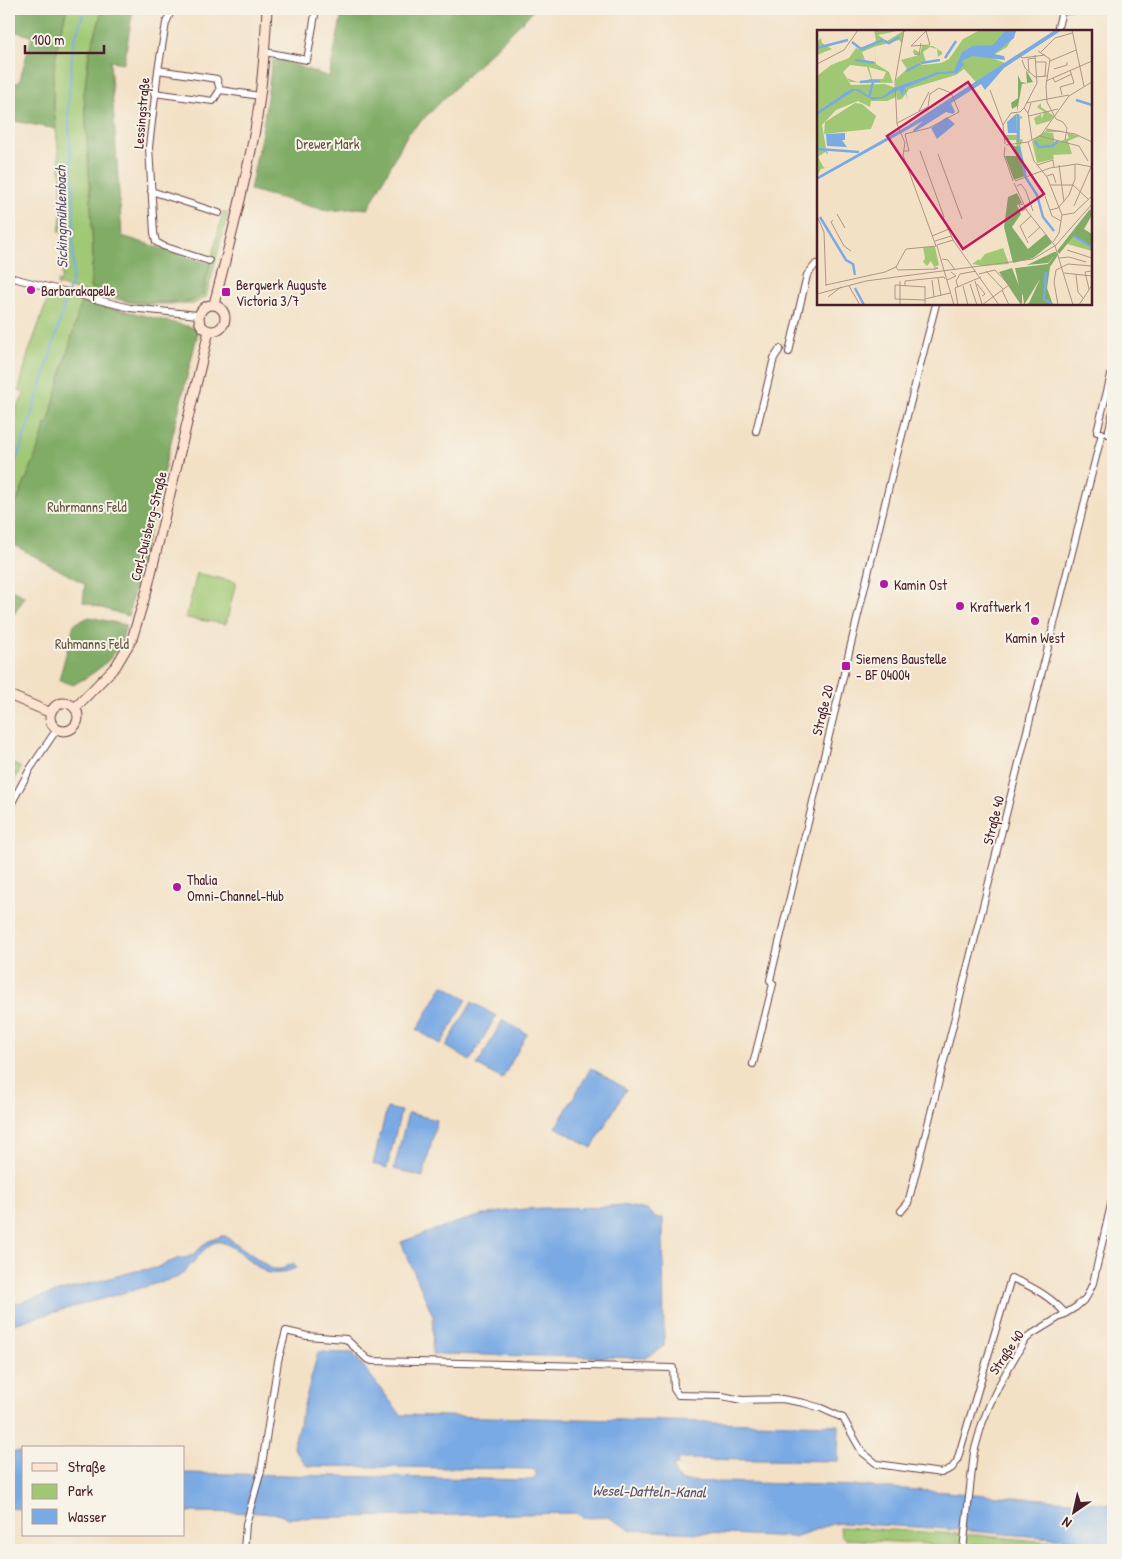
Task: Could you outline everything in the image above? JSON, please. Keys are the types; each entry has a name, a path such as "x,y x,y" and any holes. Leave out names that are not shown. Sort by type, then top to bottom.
{"main road":[{"path":"214,304 255,130 265,52 267,9"},
{"path":"214,304 222,309 225,320 219,329 209,331 201,325 198,315 205,306 214,304"},
{"name":"Carl-Duisberg-Straße","path":"75,708 116,666 132,638 146,590 209,331"},
{"path":"9,696 51,713"},
{"path":"61,703 75,708 78,716 76,726 67,731 57,729 51,722 51,713 61,703"}],"street":[{"name":"Lessingstraße","path":"172,9 166,23 158,70 149,147 154,233 156,242 163,246 209,261"},
{"path":"265,52 307,60 316,9"},
{"path":"1053,9 1062,11 1094,9"},
{"path":"1058,30 1062,11"},
{"path":"154,94 213,101 220,90 217,79 158,70"},
{"path":"220,90 260,96"},
{"path":"151,191 219,213"},
{"path":"789,352 807,275 816,264"},
{"path":"9,278 130,308 198,315"},
{"name":"Straße 20","path":"753,1064 773,984 770,980 893,470 936,305"},
{"path":"756,431 774,358 780,349"},
{"path":"1102,433 1113,367"},
{"name":"Straße 40","path":"901,1211 908,1203 1017,777 1102,433 1113,412"},
{"path":"9,808 30,769 57,729"},
{"path":"1113,1168 1113,1176"},
{"name":"Straße 40","path":"964,1550 972,1467 977,1439 989,1406 1024,1341 1076,1307 1086,1298 1095,1276 1113,1196"},
{"path":"244,1550 246,1524 261,1471 278,1361 286,1331 307,1336 346,1339 367,1360 372,1361 674,1368 674,1389 678,1395 722,1396 742,1400 782,1400 813,1405 842,1418 862,1452 876,1464 941,1473 952,1468 957,1461 1011,1278 1028,1284 1049,1296 1065,1313"}],"green space":[{"path":"9,9 67,9 54,69 53,95 56,129 9,120 9,82 19,83 32,36 9,30"},
{"path":"67,9 103,9 89,54 84,94 93,257 90,288 203,294 223,212 228,214 206,297 193,304 136,304 57,285 58,281 60,282 62,278 63,231 59,232 62,198 53,81 57,49"},
{"path":"103,9 133,9 124,63 110,61 122,236 210,264 203,294 192,301 153,303 129,301 90,288 93,257 84,94 89,54"},
{"name":"Drewer Mark","path":"343,9 535,9 407,135 368,209 328,211 250,190 263,127 272,61 275,58 329,77"},
{"path":"52,293 134,313 81,303 48,424 45,424 35,461 9,520 9,433 12,428 10,427 18,404 25,393 19,390 27,357 46,304"},
{"name":"Ruhrmanns Feld","path":"81,303 134,313 195,328 198,332 128,616 83,602 85,584 12,544 9,550 9,520 34,460 45,423 48,424"},
{"path":"197,573 236,582 226,624 186,618"},
{"path":"9,587 25,597 9,622"},
{"name":"Ruhmanns Feld","path":"89,617 126,625 119,645 109,660 92,674 73,685 59,680 74,624"},
{"path":"9,761 21,768 9,789"},
{"path":"840,1527 975,1535 1113,1548 1113,1550 1049,1550 975,1544 958,1549 948,1548 945,1545 845,1539 841,1535"}],"water":[{"path":"443,985 467,999 441,1044 417,1030"},
{"path":"472,1002 496,1016 470,1061 446,1046"},
{"path":"503,1020 527,1034 502,1079 477,1065"},
{"path":"591,1068 626,1089 592,1148 556,1127"},
{"path":"387,1108 401,1111 387,1168 373,1164"},
{"path":"408,1113 437,1120 423,1177 394,1169"},
{"path":"622,1205 647,1210 655,1218 663,1218 664,1346 646,1358 432,1354 433,1316 401,1242 487,1214 530,1209"},
{"path":"225,1236 272,1269 282,1269 293,1263 296,1268 280,1273 269,1273 229,1245 216,1242 206,1248 187,1270 176,1278 9,1325 9,1305 136,1271 156,1268 179,1258 186,1258 207,1242"},
{"name":"Wesel-Datteln-Kanal","path":"318,1352 353,1353 401,1415 839,1425 838,1461 678,1459 677,1465 673,1466 674,1471 677,1477 683,1481 861,1486 1113,1504 1113,1543 934,1528 841,1523 832,1524 794,1537 631,1530 608,1517 584,1518 576,1513 288,1518 274,1513 185,1512 185,1473 532,1480 536,1477 536,1472 532,1469 307,1466 293,1447"},
{"path":"9,1452 22,1452 22,1509 9,1508"}],"waterway":[{"name":"Sickingmühlenbach","path":"9,477 19,453 45,373 73,276 74,205 68,108 73,44 85,9"}],"place":[{"name":"Barbarakapelle","path":"31,290"},
{"name":"Bergwerk Auguste Victoria 3/7","path":"226,292"},
{"name":"Kamin Ost","path":"884,584"},
{"name":"Kraftwerk 1","path":"960,606"},
{"name":"Kamin West","path":"1035,621"},
{"name":"Siemens Baustelle - BF 04004","path":"846,666"},
{"name":"Thalia Omni-Channel-Hub","path":"177,887"}]}
